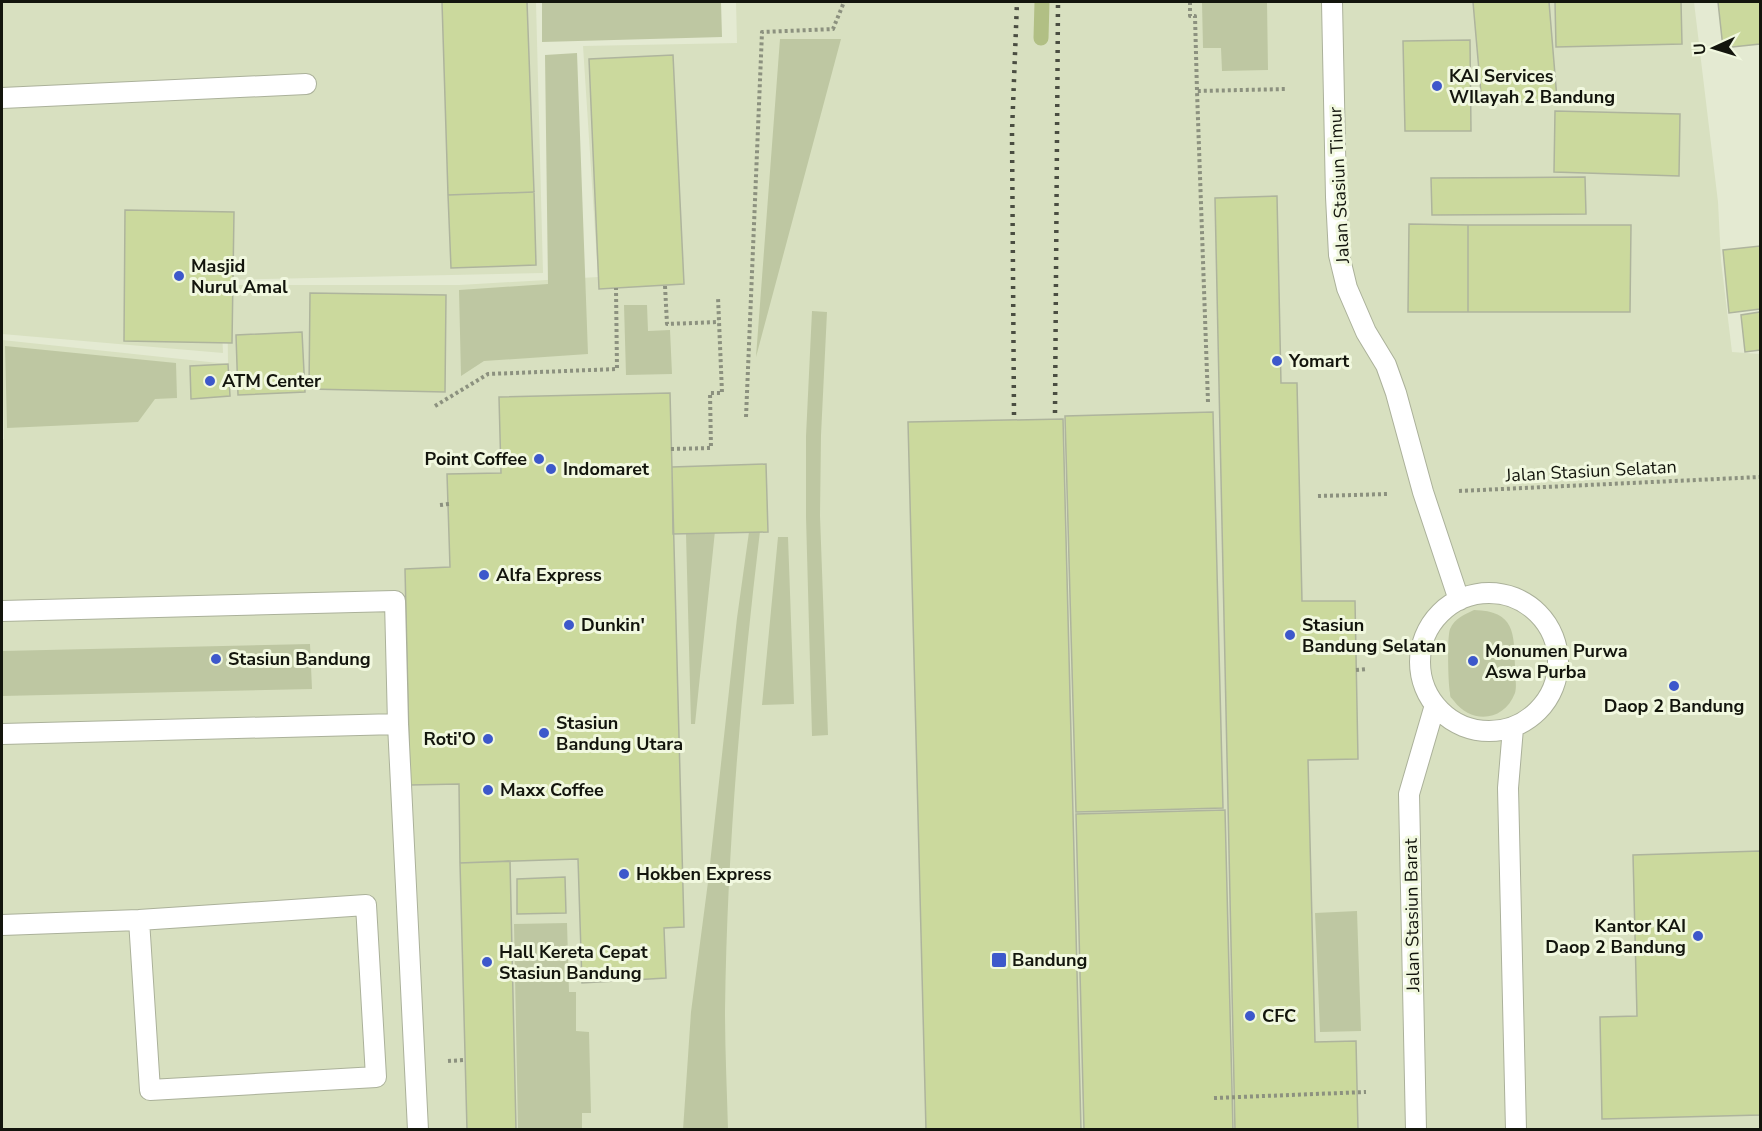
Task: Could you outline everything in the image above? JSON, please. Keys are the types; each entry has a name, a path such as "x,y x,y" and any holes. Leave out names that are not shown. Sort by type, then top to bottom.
{"lane":[{"name":"Jalan Stasiun Timur","path":"1332,2 1339,255 1347,288 1366,332 1386,365 1396,393 1423,492 1459,600"},
{"path":"2,98 306,84"},
{"path":"1487,593 1508,596 1528,604 1543,620 1554,638 1558,659 1556,681 1546,701 1532,717 1513,728 1492,731 1470,729 1451,720 1435,705 1425,686 1420,665 1423,643 1432,624 1447,608 1459,600 1487,593"},
{"path":"2,612 395,601 398,724 418,1130"},
{"name":"Jalan Stasiun Barat","path":"1416,1130 1409,794 1435,705"},
{"path":"2,734 398,724"},
{"path":"1513,728 1508,788 1516,1130"},
{"path":"2,925 139,920 366,905 376,1077 150,1090 139,920"}],"path":[{"path":"746,417 762,32 833,29 844,2"},
{"path":"1190,2 1190,16 1195,16 1208,402"},
{"path":"1197,91 1287,89"},
{"path":"665,286 667,324 719,322"},
{"path":"435,406 489,374 618,369 616,288"},
{"path":"671,449 711,448 710,393 722,393 718,297"},
{"name":"Jalan Stasiun Selatan","path":"1318,496 1761,477"},
{"path":"440,505 448,504"},
{"path":"1356,669 1367,669"},
{"path":"1214,1098 1366,1092"}],"shaded area":[{"path":"2,2 536,2 543,273 220,280 223,353 2,334"},
{"path":"542,2 721,2 722,37 542,42"},
{"path":"736,2 1694,2 1718,202 1721,261 1732,352 1760,354 1760,1129 2,1130 2,440 4,439 2,340 228,364 227,285 459,285 598,277 583,46 737,43"},
{"path":"1202,2 1267,2 1268,70 1222,71 1221,48 1203,48"},
{"path":"780,39 841,39 756,357"},
{"path":"577,53 588,354 484,361 461,376 459,290 548,284 545,55"},
{"path":"624,305 647,305 648,331 670,330 672,374 626,375"},
{"path":"812,311 827,312 820,516 828,735 812,736 806,436"},
{"path":"5,346 176,363 177,398 155,399 138,422 7,428"},
{"path":"715,531 695,724 691,724 686,534"},
{"path":"760,531 741,711 732,831 725,1011 728,1129 683,1130 691,1012 708,882 737,618 749,532"},
{"path":"778,537 788,537 794,704 762,705"},
{"path":"1474,610 1487,611 1505,619 1510,626 1514,643 1515,693 1503,710 1487,716 1469,714 1450,695 1448,641 1450,629 1457,619"},
{"path":"310,644 312,689 2,696 2,651"},
{"path":"1357,911 1361,1031 1320,1032 1315,913"},
{"path":"567,923 569,992 576,992 576,1031 589,1032 591,1113 582,1113 582,1129 518,1129 514,924"}],"building":[{"path":"442,2 527,2 534,192 448,195"},
{"path":"1473,2 1549,2 1557,99 1482,105"},
{"path":"1555,2 1681,2 1682,44 1556,47"},
{"path":"1718,2 1760,2 1760,44 1723,48"},
{"name":"KAI Services WIlayah 2 Bandung","path":"1470,40 1471,131 1405,131 1403,41"},
{"path":"673,55 684,284 599,289 589,59"},
{"path":"1555,111 1680,114 1679,176 1554,172"},
{"path":"1585,177 1586,214 1432,215 1431,178"},
{"path":"534,192 536,265 451,268 448,195"},
{"name":"Stasiun Bandung Selatan","path":"1277,196 1281,383 1297,383 1302,601 1355,601 1358,759 1308,760 1315,1042 1356,1041 1358,1130 1235,1130 1215,198"},
{"name":"Masjid Nurul Amal","path":"125,210 234,212 232,343 124,341"},
{"path":"1409,224 1468,225 1468,312 1408,312"},
{"path":"1468,225 1631,225 1630,312 1468,312"},
{"path":"1760,246 1760,309 1729,313 1723,250"},
{"path":"310,293 446,295 445,392 309,389"},
{"path":"1760,312 1760,350 1745,352 1741,315"},
{"path":"302,332 305,392 238,395 236,335"},
{"name":"ATM Center","path":"228,364 230,396 191,399 190,366"},
{"name":"Stasiun Bandung Utara","path":"670,393 684,927 664,928 666,978 582,983 578,859 460,863 459,784 410,785 405,569 450,567 447,474 501,473 499,397"},
{"path":"1213,412 1223,808 1076,812 1065,416"},
{"path":"1063,419 1081,1130 926,1130 908,422"},
{"path":"766,464 768,532 673,534 672,467"},
{"path":"1225,810 1233,1130 1084,1130 1076,814"},
{"name":"Kantor KAI Daop 2 Bandung","path":"1760,851 1760,1115 1602,1119 1600,1017 1637,1016 1633,855"},
{"name":"Hall Kereta Cepat Stasiun Bandung","path":"510,861 516,1130 467,1130 460,863"},
{"path":"565,877 566,913 517,914 517,879"}],"waterway":[{"path":"1041,38 1042,2"}],"railway":[{"path":"1014,415 1012,132 1017,2"},
{"path":"1055,413 1058,2"}],"place":[{"name":"KAI Services WIlayah 2 Bandung","path":"1437,86"},
{"name":"Masjid Nurul Amal","path":"179,276"},
{"name":"Yomart","path":"1277,361"},
{"name":"ATM Center","path":"210,381"},
{"name":"Point Coffee","path":"539,459"},
{"name":"Indomaret","path":"551,469"},
{"name":"Alfa Express","path":"484,575"},
{"name":"Dunkin'","path":"569,625"},
{"name":"Stasiun Bandung Selatan","path":"1290,635"},
{"name":"Stasiun Bandung","path":"216,659"},
{"name":"Monumen Purwa Aswa Purba","path":"1473,661"},
{"name":"Daop 2 Bandung","path":"1674,686"},
{"name":"Stasiun Bandung Utara","path":"544,733"},
{"name":"Roti'O","path":"488,739"},
{"name":"Maxx Coffee","path":"488,790"},
{"name":"Hokben Express","path":"624,874"},
{"name":"Kantor KAI Daop 2 Bandung","path":"1698,936"},
{"name":"Bandung","path":"999,960"},
{"name":"Hall Kereta Cepat Stasiun Bandung","path":"487,962"},
{"name":"CFC","path":"1250,1016"}]}
